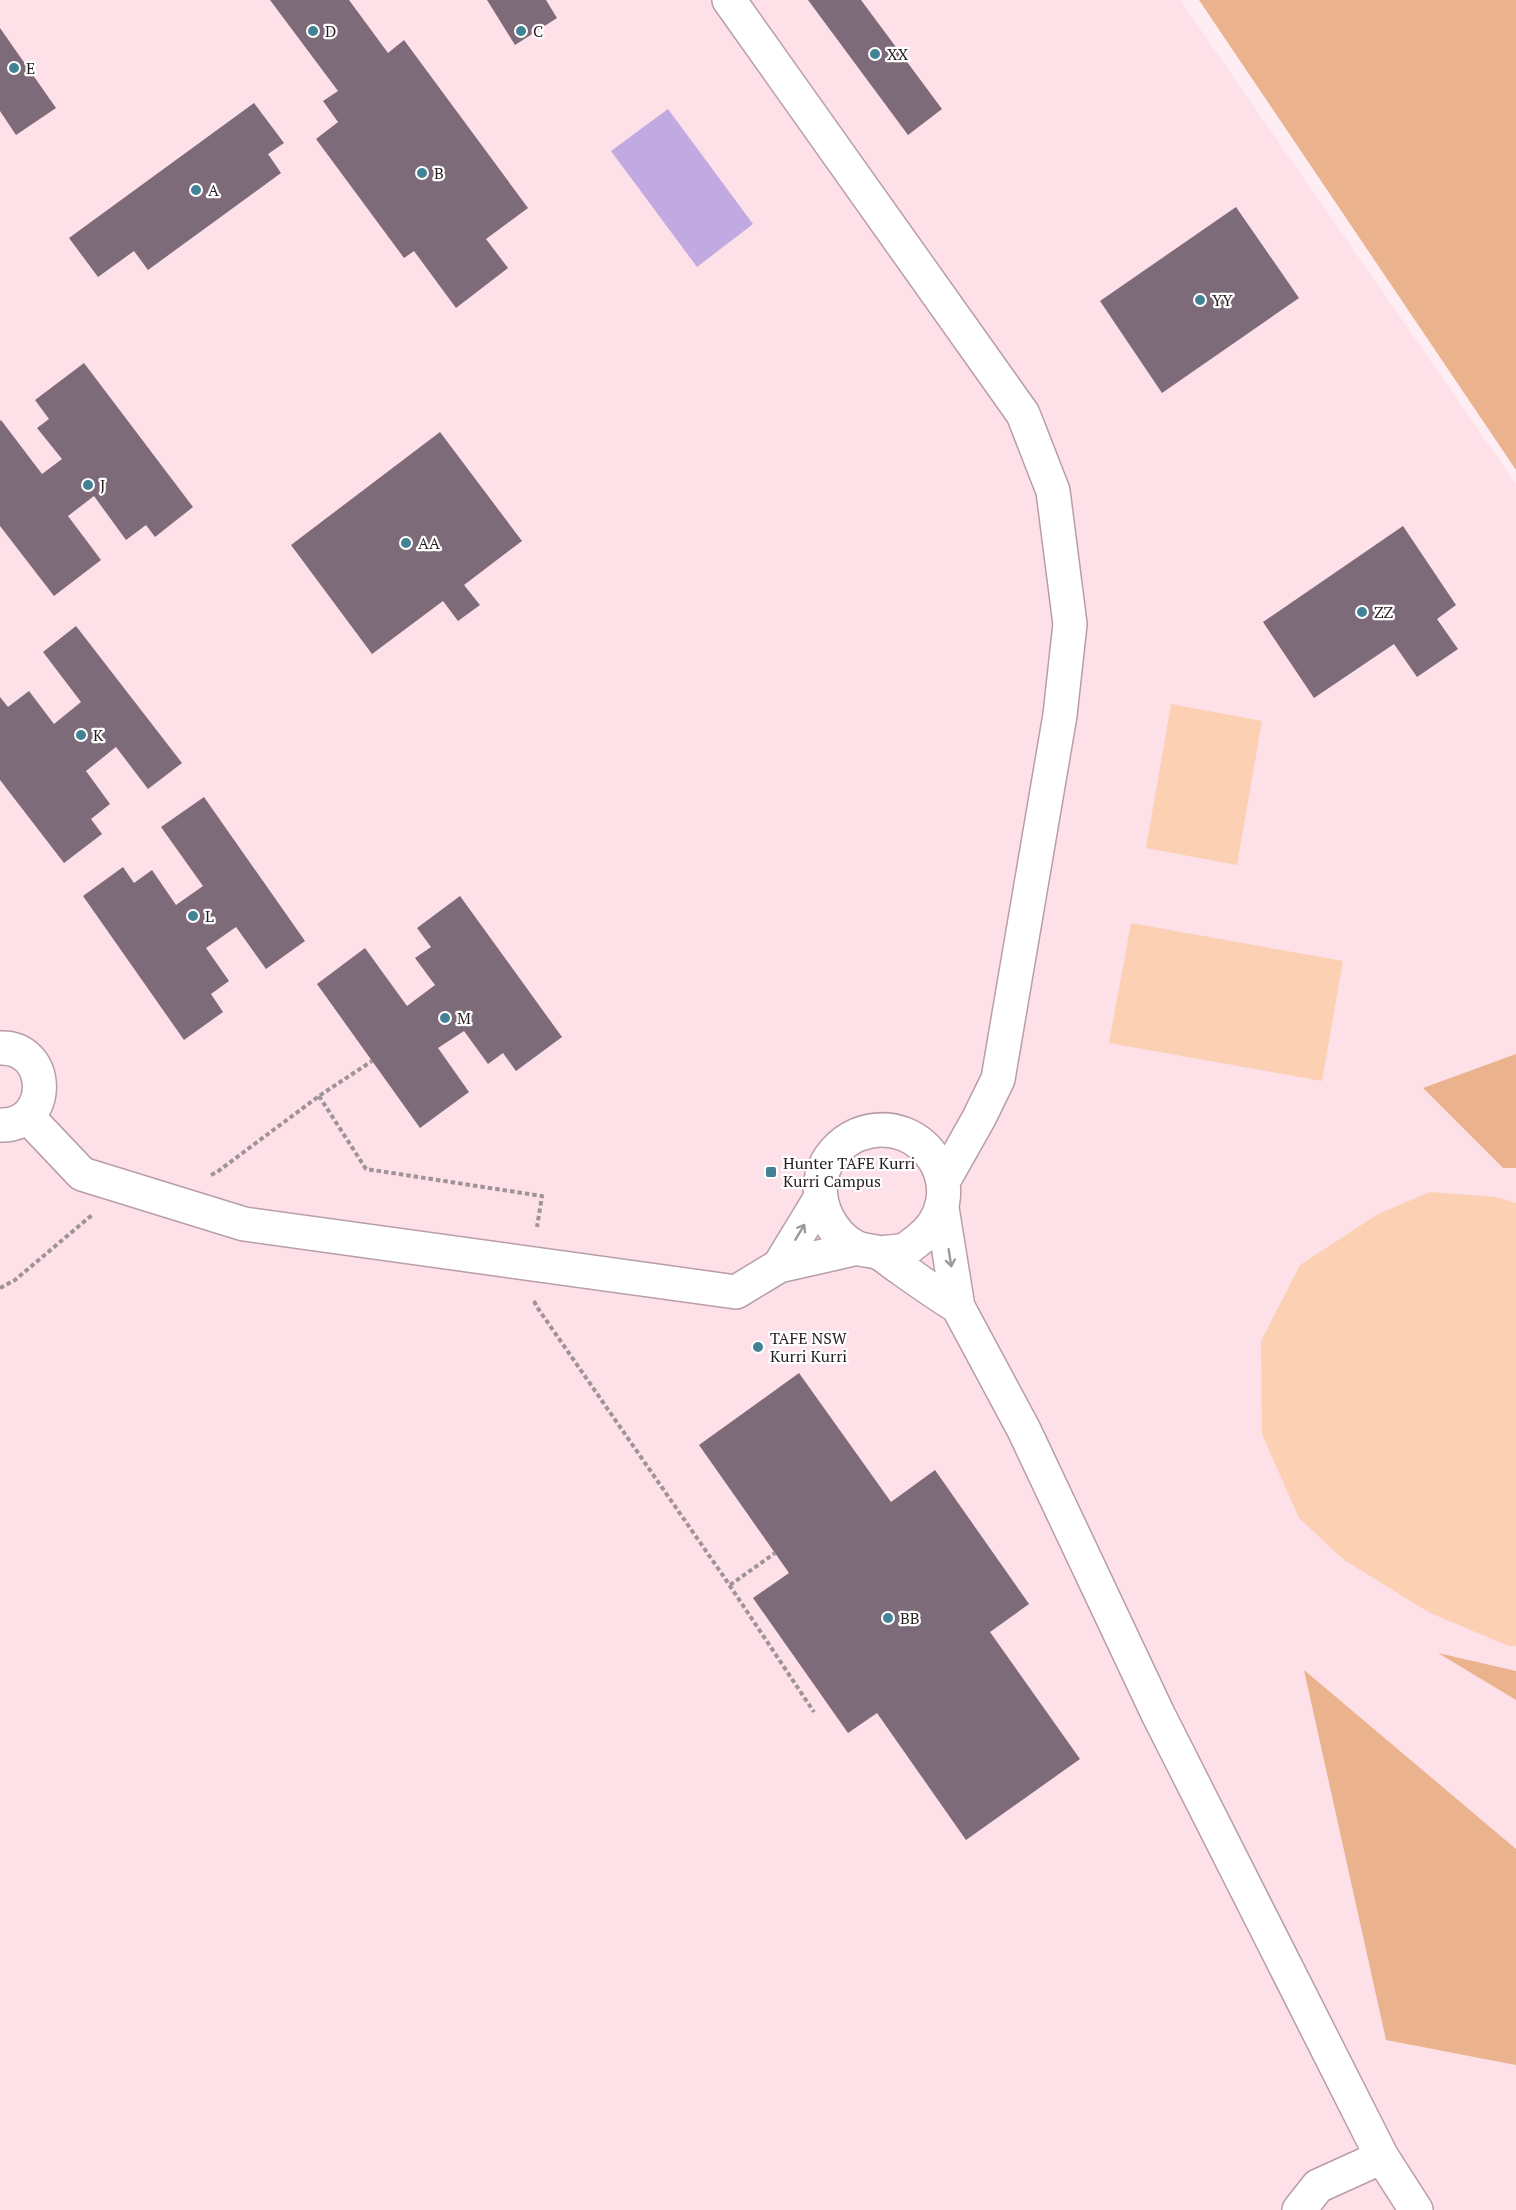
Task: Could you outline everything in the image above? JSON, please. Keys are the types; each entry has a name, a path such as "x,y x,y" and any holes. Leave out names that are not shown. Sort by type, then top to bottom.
{"lane":[{"path":"0,1048 19,1052 29,1059 36,1069 40,1082 35,1107 14,1121 82,1174 244,1224 736,1292 779,1266 868,1251 906,1249 929,1232 943,1194 998,1079 1060,715 1070,624 1053,491 1023,414 729,0"},
{"path":"916,1138 979,1118"},
{"path":"958,1308 840,1236 827,1218 821,1197 822,1175 832,1154 850,1138 871,1130 894,1130 916,1138 933,1155 943,1194 958,1308 1024,1430 1158,1714 1382,2157 1416,2210"},
{"path":"779,1266 821,1197"},
{"path":"1299,2210 1317,2186 1382,2157"}],"path":[{"path":"319,1096 366,1169 542,1196 528,1283 537,1307 730,1585 814,1712"},
{"path":"730,1585 775,1553"}],"shaded area":[{"name":"TAFE NSW Kurri Kurri","path":"0,0 1180,0 1516,484 1516,2210 0,2210"},
{"path":"1199,0 1516,0 1516,470"},
{"path":"668,109 753,224 697,267 611,151"},
{"path":"1171,704 1262,721 1237,865 1146,848"},
{"path":"1131,923 1343,961 1322,1081 1109,1043"},
{"path":"1516,1054 1516,1168 1503,1168 1423,1088"},
{"path":"1430,1192 1496,1197 1516,1203 1516,1646 1509,1646 1430,1613 1344,1560 1299,1518 1262,1434 1261,1341 1300,1265 1378,1214"},
{"path":"1438,1653 1516,1671 1516,1700"},
{"path":"1304,1670 1516,1849 1516,2065 1386,2040"}],"building":[{"name":"B","path":"270,0 349,0 388,53 404,40 528,208 486,239 508,268 456,308 414,251 404,258 316,139 338,122 323,101 338,91"},
{"name":"C","path":"487,0 546,0 557,18 515,45"},
{"name":"XX","path":"808,0 861,0 942,109 908,135"},
{"name":"E","path":"0,28 56,108 16,135 0,111"},
{"name":"A","path":"254,103 284,143 268,154 281,173 148,270 134,251 98,277 69,238"},
{"name":"YY","path":"1236,207 1299,298 1162,393 1100,301"},
{"name":"J","path":"84,363 193,507 155,537 146,525 126,540 94,496 68,516 101,560 54,596 0,526 0,421 42,474 62,459 37,428 49,419 35,400"},
{"name":"AA","path":"440,432 522,541 464,585 480,605 458,621 443,601 372,654 291,545"},
{"name":"ZZ","path":"1403,526 1456,605 1437,619 1458,649 1417,677 1394,644 1314,698 1263,622"},
{"name":"K","path":"76,626 182,763 148,789 116,747 86,771 110,804 91,819 102,834 64,863 0,780 0,697 8,707 29,691 54,724 81,702 43,652"},
{"name":"L","path":"204,797 305,941 266,969 236,927 206,948 229,981 211,994 223,1012 184,1040 83,896 123,867 134,883 152,870 176,905 203,886 161,827"},
{"name":"M","path":"460,896 562,1037 516,1071 503,1053 488,1064 464,1031 438,1048 469,1092 420,1128 317,984 365,948 407,1006 435,985 415,958 431,947 417,928"},
{"name":"BB","path":"799,1373 891,1502 935,1470 1029,1604 990,1632 1080,1759 966,1840 877,1713 848,1733 753,1598 789,1573 699,1445"}],"place":[{"name":"D","path":"313,31"},
{"name":"C","path":"521,31"},
{"name":"XX","path":"875,54"},
{"name":"E","path":"14,68"},
{"name":"B","path":"422,173"},
{"name":"A","path":"196,190"},
{"name":"YY","path":"1200,300"},
{"name":"J","path":"88,485"},
{"name":"AA","path":"406,543"},
{"name":"ZZ","path":"1362,612"},
{"name":"K","path":"81,735"},
{"name":"L","path":"193,916"},
{"name":"M","path":"445,1018"},
{"name":"Hunter TAFE Kurri Kurri Campus","path":"771,1172"},
{"name":"TAFE NSW Kurri Kurri","path":"758,1347"},
{"name":"BB","path":"888,1618"}]}
